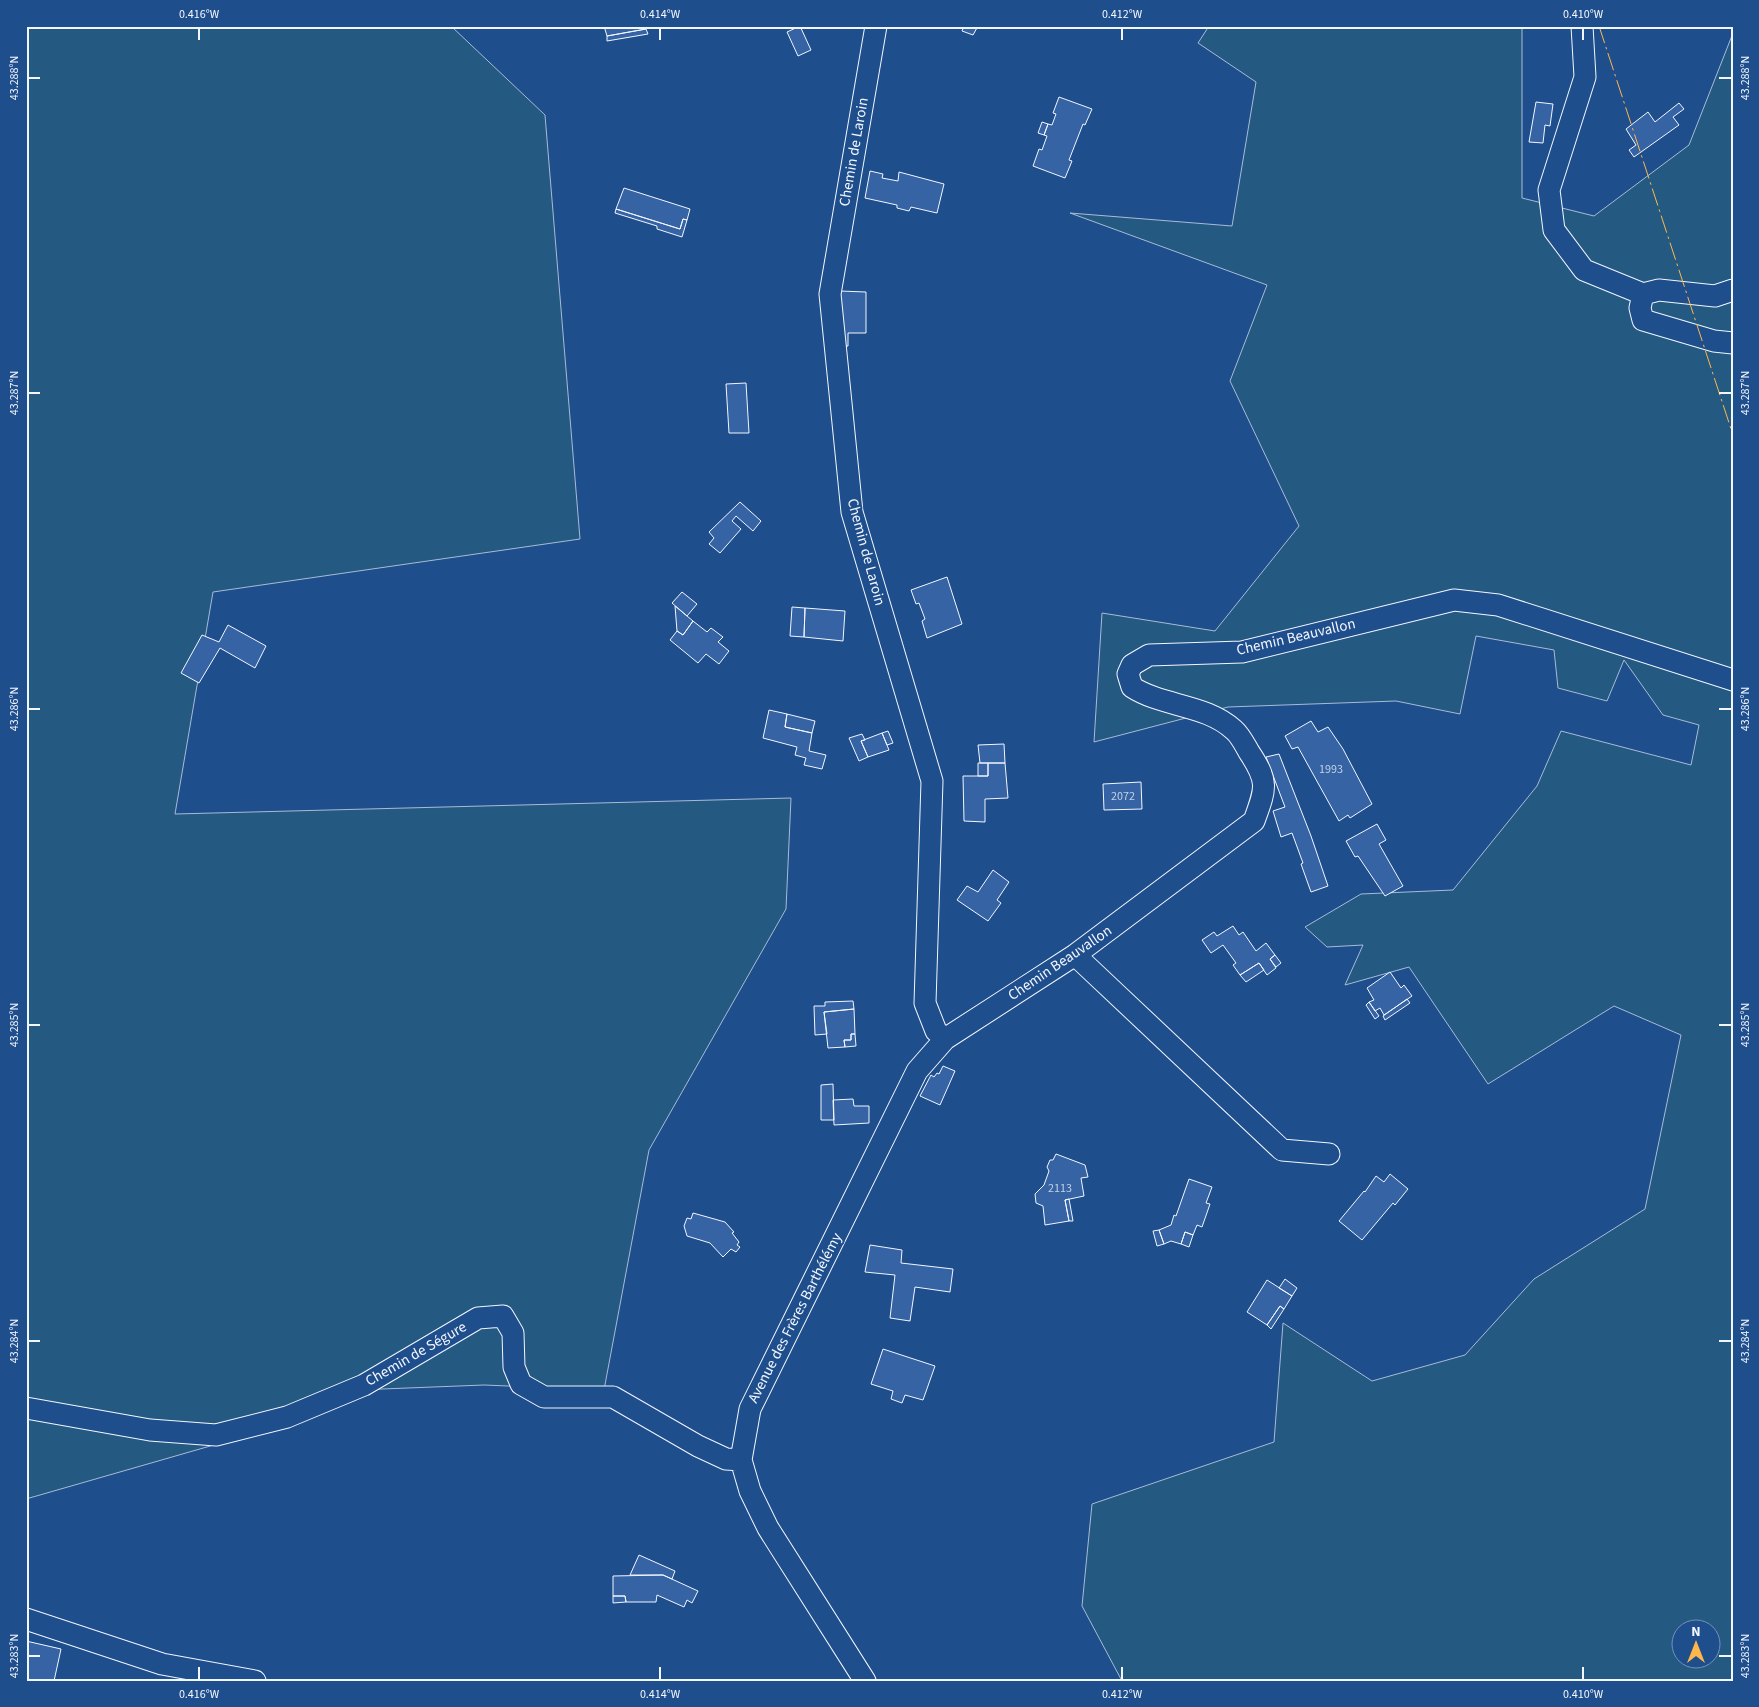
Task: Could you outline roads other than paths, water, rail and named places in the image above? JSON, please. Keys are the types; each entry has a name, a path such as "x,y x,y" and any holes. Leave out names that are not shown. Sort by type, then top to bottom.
{"street":[{"name":"Chemin de Laroin","path":"876,26 830,294 852,512 932,781 925,1003 936,1031 945,1039"},
{"path":"1582,26 1585,77 1549,190 1554,230 1584,270 1642,294 1659,290 1714,296 1733,290"},
{"path":"1642,294 1640,308 1643,320 1714,341 1733,343"},
{"name":"Chemin Beauvallon","path":"945,1039 1075,955 1254,820 1262,799 1264,783 1258,766 1235,730 1214,715 1144,694 1132,687 1128,674 1132,665 1149,655 1242,652 1454,600 1498,605 1733,680"},
{"path":"1075,955 1282,1150 1329,1154"},
{"name":"Avenue des Frères Barthélémy","path":"865,1681 768,1528 750,1491 741,1460 750,1409 917,1071 945,1039"},
{"name":"Chemin de Ségure","path":"26,1408 150,1430 216,1435 287,1417 364,1385 478,1318 503,1316 513,1333 514,1367 521,1384 544,1397 613,1397 698,1446 726,1459 741,1460"},
{"path":"26,1619 162,1664 255,1681"}]}
